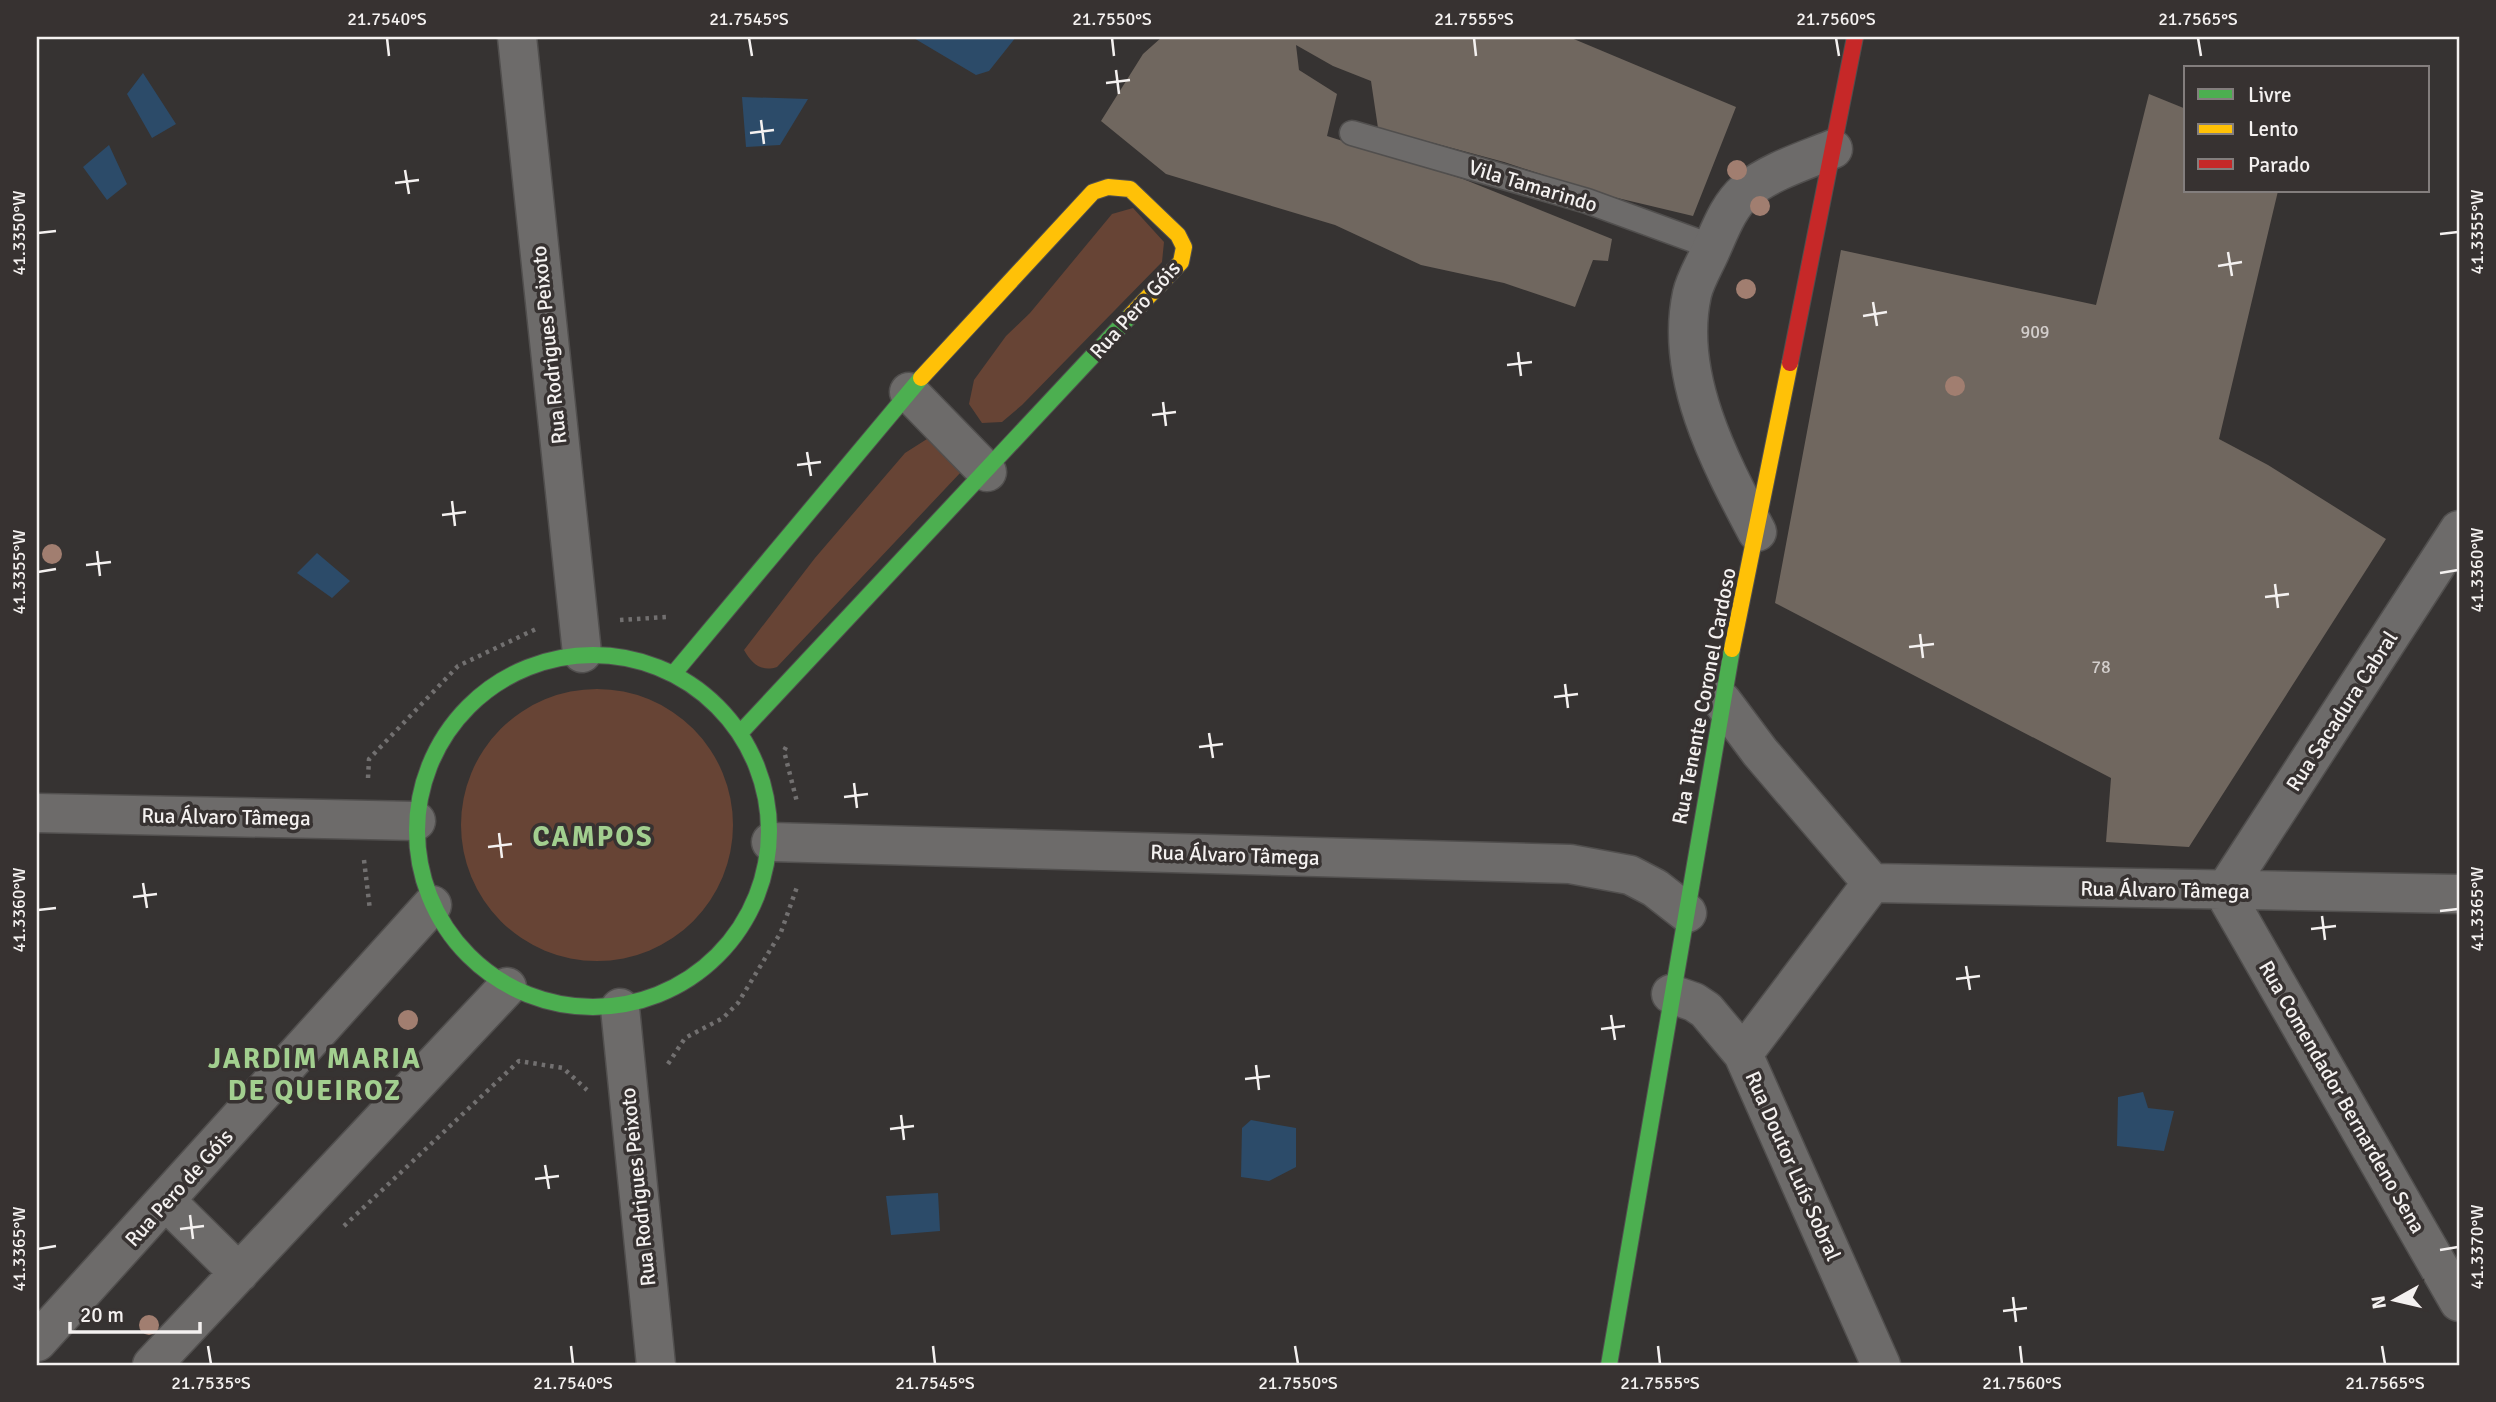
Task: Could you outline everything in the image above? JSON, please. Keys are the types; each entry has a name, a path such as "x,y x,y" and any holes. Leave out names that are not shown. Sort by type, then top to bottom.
{"street":[{"name":"Rua Rodrigues Peixoto","path":"517,37 580,638"},
{"name":"Rua Tenente Coronel Cardoso","path":"1609,1365 1722,701 1855,37"},
{"path":"1757,532 1729,478 1699,401 1687,335 1692,292 1725,218 1745,192 1768,177 1833,149"},
{"name":"Rua Pero Góis","path":"674,672 909,392 1093,192 1108,187 1130,189 1178,235 1184,247 1181,262 741,732"},
{"path":"909,392 987,472"},
{"name":"Rua Sacadura Cabral","path":"2224,892 2459,530"},
{"path":"580,638 674,672 741,732 765,785 785,842 757,901 725,951 677,989 620,1008 562,1007 507,987 476,965 451,938 432,905 416,821 431,758 467,705 520,668 580,638"},
{"path":"1722,701 1760,752 1871,883 1743,1054"},
{"name":"Rua Álvaro Tâmega","path":"37,813 416,821"},
{"name":"Rua Álvaro Tâmega","path":"785,842 1570,864 1630,875 1655,888 1687,913"},
{"name":"Rua Álvaro Tâmega","path":"1871,883 2224,892 2459,894"},
{"name":"Rua Comendador Bernardeno Sena","path":"2224,892 2459,1302"},
{"name":"Rua Pero de Góis","path":"37,1342 167,1202 432,905"},
{"path":"152,1365 507,987"},
{"name":"Rua Doutor Luís Sobral","path":"1671,994 1694,1002 1706,1010 1743,1054 1881,1365"},
{"name":"Rua Rodrigues Peixoto","path":"620,1008 656,1365"},
{"path":"167,1202 239,1273"}],"lane":[{"name":"Vila Tamarindo","path":"1352,133 1587,201 1713,247"}],"path":[{"path":"371,918 363,870 369,759 458,666 543,625 580,638 671,617 701,641"},
{"path":"343,1227 519,1061 563,1068 598,1101 653,1088 685,1038 723,1018 738,1003 781,932 801,874 785,842 796,796 784,751 796,719 772,700"}],"shaded area":[{"path":"1133,208 1164,242 1162,262 1022,405 1002,422 982,423 969,404 974,380 1006,336 1030,313 1112,214"},
{"path":"927,439 943,441 961,472 777,667 762,668 754,663 744,650 815,558 905,453"},
{"path":"584,689 610,689 649,699 673,712 693,729 710,749 723,773 731,798 731,852 723,877 710,901 693,921 673,938 649,951 624,959 584,961 557,955 533,945 511,930 492,911 477,889 467,865 461,838 461,812 467,785 477,761 492,739 511,720 533,705 557,695"}],"water":[{"path":"912,37 1016,37 989,71 976,75"},
{"path":"143,73 176,124 152,138 127,94"},
{"path":"742,97 808,99 780,145 746,147"},
{"path":"109,145 127,184 107,200 83,167"},
{"path":"317,553 350,581 332,598 297,573"},
{"path":"2143,1092 2148,1108 2174,1111 2164,1151 2117,1146 2118,1097"},
{"path":"1251,1120 1296,1128 1296,1167 1269,1181 1241,1177 1242,1128"},
{"path":"938,1193 940,1231 891,1235 886,1196"}],"building":[{"path":"1162,37 1569,37 1736,107 1693,216 1605,195 1504,162 1378,128 1371,81 1333,66 1296,45 1299,70 1337,94 1327,136 1463,179 1612,239 1608,261 1593,260 1575,307 1504,283 1421,265 1335,225 1166,174 1101,121 1143,54"},
{"path":"2149,94 2184,108 2184,192 2278,192 2219,439 2268,465 2386,539 2189,847 2106,842 2111,778 1775,603 1841,250 2096,305"}],"traffic: fast":[{"path":"741,732 1131,315"},
{"path":"675,672 921,378"},
{"path":"1609,1365 1732,649"},
{"path":"576,655 610,655 644,662 676,675 718,706 740,733 756,764 766,797 769,831 766,865 756,898 740,929 718,956 676,987 644,1000 610,1007 576,1007 542,1000 510,987 481,967 457,943 437,914 424,882 417,848 417,814 424,780 437,748 457,719 481,695 510,675 542,662 576,655"}],"traffic: slow":[{"path":"921,378 1093,192 1108,187 1130,189 1178,235 1184,247 1181,262 1131,315"},
{"path":"1732,649 1790,363"}],"traffic: jam":[{"path":"1790,363 1855,37"}],"district":[{"name":"CAMPOS","path":"593,836"},
{"name":"JARDIM MARIA DE QUEIROZ","path":"315,1074"}]}
